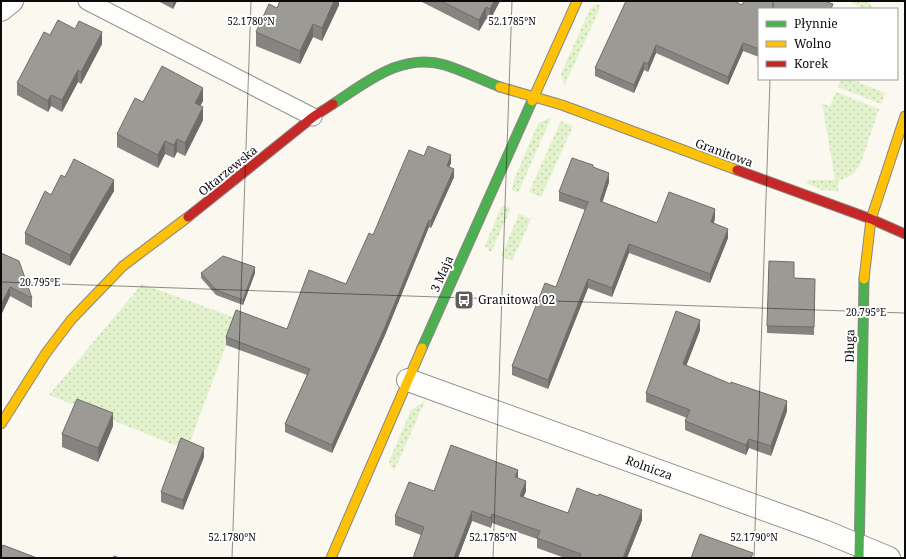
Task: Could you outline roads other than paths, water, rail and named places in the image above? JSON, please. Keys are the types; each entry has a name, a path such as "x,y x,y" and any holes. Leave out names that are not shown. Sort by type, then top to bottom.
{"street":[{"path":"1,10 12,1"},
{"name":"3 Maja","path":"331,558 408,380 577,1"},
{"name":"Ołtarzewska","path":"3,417 46,353 71,320 123,266 198,210 313,118 384,70 409,62 431,62 445,65 506,89 534,96"},
{"name":"Granitowa","path":"534,96 871,219 905,234"},
{"name":"Długa","path":"859,551 863,290 866,249 871,219 905,116"},
{"name":"Rolnicza","path":"408,380 859,551 889,558"}],"lane":[{"path":"86,1 313,118"}],"place":[{"name":"Granitowa 02","path":"464,300"}]}
